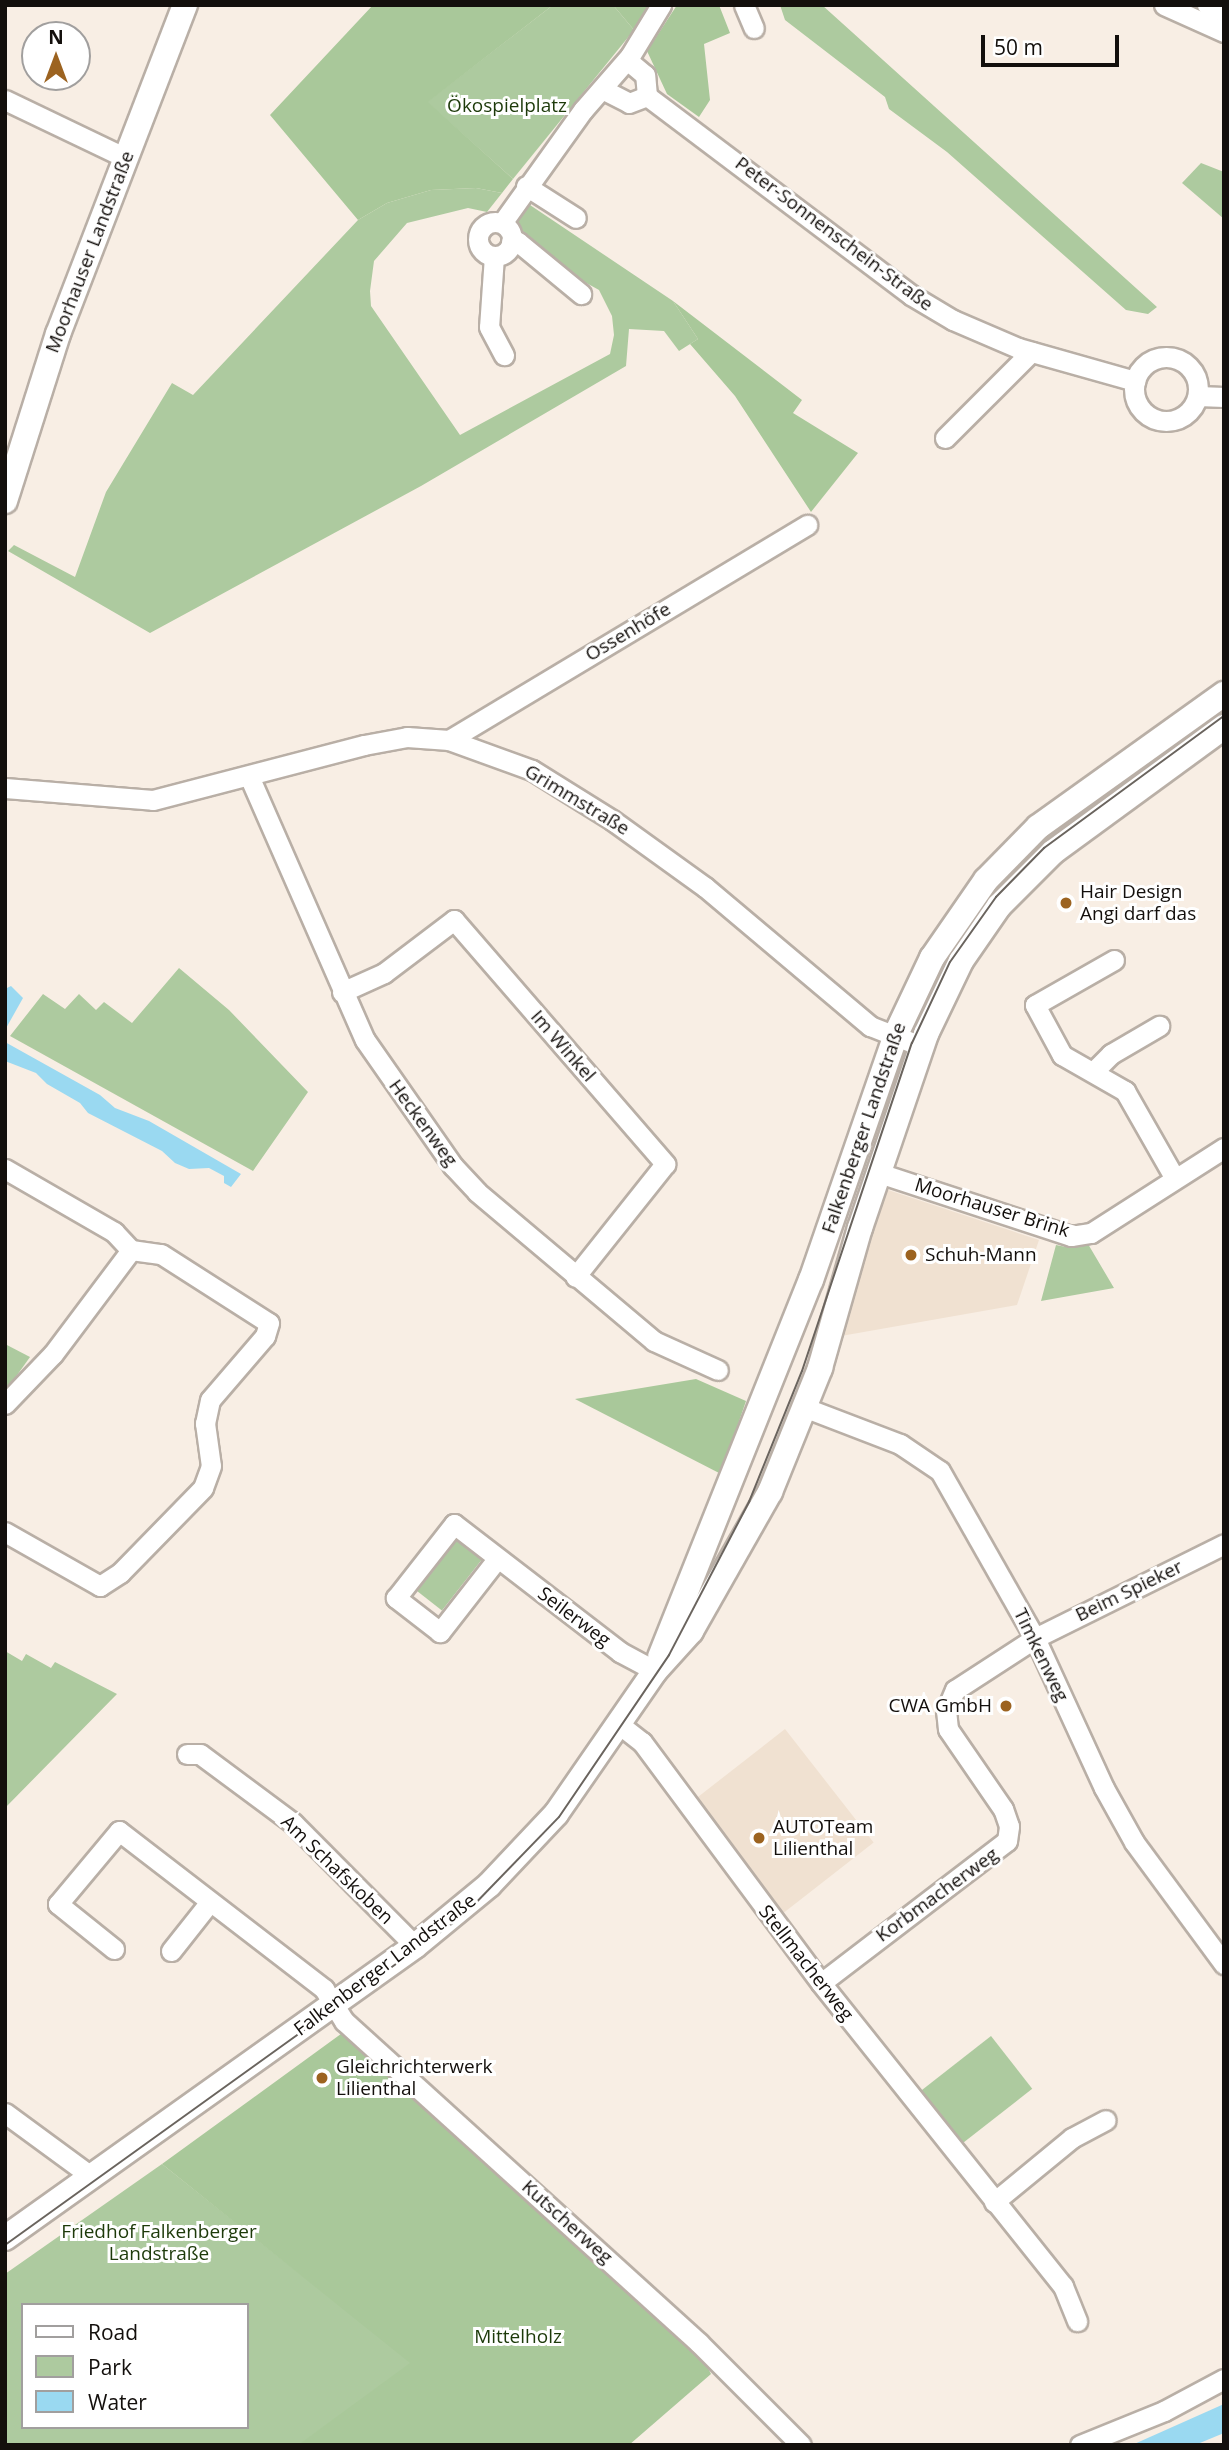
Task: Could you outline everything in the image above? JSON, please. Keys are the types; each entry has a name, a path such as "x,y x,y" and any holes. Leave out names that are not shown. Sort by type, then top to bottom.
{"street":[{"name":"Moorhauser Landstraße","path":"5,501 49,361 184,5"},
{"path":"502,223 526,187 627,60 661,5"},
{"path":"744,5 754,28"},
{"path":"1164,5 1224,32"},
{"path":"1207,5 1224,12"},
{"path":"602,89 629,103 647,96 645,75 627,60"},
{"name":"Peter-Sonnenschein-Straße","path":"647,96 911,295 972,330 1031,352 1135,381"},
{"path":"5,100 126,158"},
{"path":"526,187 576,218"},
{"path":"487,223 502,223 511,242 507,251 494,256 481,249 478,235 487,223"},
{"path":"511,242 518,242 581,294"},
{"path":"494,256 489,327 504,355"},
{"path":"945,438 1031,352"},
{"path":"1174,358 1196,376 1198,396 1183,416 1159,420 1139,405 1135,381 1146,364 1174,358"},
{"path":"1198,396 1224,397"},
{"name":"Ossenhöfe","path":"449,740 807,525"},
{"name":"Falkenberger Landstraße","path":"655,1671 807,1291 895,1038 945,936 1004,860 1063,807 1224,694"},
{"name":"Falkenberger Landstraße","path":"5,2238 332,2002 415,1946 484,1891 528,1846 620,1725 655,1671 691,1631 757,1519 806,1408 921,1046 961,961 1018,886 1072,836 1224,727"},
{"name":"Grimmstraße","path":"5,788 153,800 407,737 449,740 532,770 612,820 705,887 870,1027 921,1046"},
{"name":"Heckenweg","path":"249,776 365,1040 453,1166 575,1277 654,1341 718,1370"},
{"name":"Im Winkel","path":"342,992 384,973 454,920 665,1164 575,1277"},
{"path":"1114,960 1035,1004 1062,1055 1095,1070 1125,1091 1174,1177"},
{"path":"1095,1070 1111,1054 1159,1026"},
{"name":"Moorhauser Brink","path":"879,1173 1071,1236 1091,1233 1174,1177 1224,1148"},
{"path":"5,1532 100,1586 120,1573 203,1488 211,1466 205,1423 211,1400 265,1336 269,1323 161,1254 131,1250 114,1233 6,1173"},
{"path":"5,1404 53,1354 131,1250"},
{"name":"Timkenweg","path":"806,1408 900,1444 940,1471 1035,1638 1104,1788 1134,1842 1224,1964"},
{"name":"Seilerweg","path":"497,1559 440,1632 396,1598 453,1524 620,1652 655,1671"},
{"name":"Beim Spieker","path":"1035,1638 1224,1544"},
{"name":"Korbmacherweg","path":"821,1983 1007,1842 1009,1826 1003,1809 948,1729 946,1711 955,1690 1035,1638"},
{"name":"Stellmacherweg","path":"620,1725 642,1742 821,1983 1063,2286 1077,2321"},
{"name":"Am Schafskoben","path":"187,1754 200,1754 293,1823 415,1946"},
{"name":"Falkenberger Landstraße","path":"114,1949 58,1904 119,1831 324,1989 332,2002"},
{"path":"171,1951 209,1903"},
{"name":"Kutscherweg","path":"332,2002 344,2021 660,2307 801,2445"},
{"path":"5,2113 92,2177"},
{"path":"995,2202 1072,2138 1106,2120"},
{"path":"1080,2445 1164,2411 1224,2379"}],"shaded area":[{"path":"879,1187 1039,1240 1017,1305 824,1339"},
{"path":"785,1729 874,1842 781,1915 693,1801"}],"green space":[{"path":"373,5 553,5 428,102 513,179 502,193 476,188 431,190 387,203 358,220 270,115"},
{"name":"Ökospielplatz","path":"553,5 613,5 634,30 513,179 427,102"},
{"path":"613,5 650,5 634,30"},
{"path":"677,5 719,5 730,33 704,44 710,100 699,117 667,94 647,51"},
{"path":"780,5 822,5 1157,307 1148,314 1126,310 947,152 889,109 885,97 785,20"},
{"path":"1201,163 1224,172 1224,219 1182,183"},
{"path":"476,188 502,193 487,212 468,208 407,223 374,261 370,291 371,306 460,435 610,354 614,335 612,316 599,290 561,269 520,230 515,216 524,201 673,301 698,339 679,351 664,331 629,329 626,366 421,486 150,633 8,551 14,545 75,577 106,492 172,383 193,395 358,220 387,203 431,190"},
{"path":"673,301 802,400 793,413 858,453 811,512 735,396 690,344 698,339"},
{"path":"179,968 229,1010 308,1092 253,1171 10,1036 43,994 65,1009 79,994 96,1010 104,1002 132,1023"},
{"path":"1088,1244 1114,1288 1041,1301 1056,1245 1071,1248"},
{"path":"5,1344 30,1357 5,1392"},
{"path":"696,1379 746,1401 721,1474 575,1399"},
{"path":"457,1536 484,1557 442,1611 415,1590"},
{"path":"5,1651 22,1661 26,1654 51,1668 55,1662 117,1694 5,1808"},
{"name":"Mittelholz","path":"345,2031 684,2340 708,2368 711,2374 629,2445 298,2445 410,2363 162,2164"},
{"path":"991,2036 1032,2089 963,2143 922,2090"},
{"name":"Friedhof Falkenberger Landstraße","path":"162,2164 412,2363 299,2445 5,2445 5,2274"}],"water":[{"path":"11,986 23,998 5,1030 5,989"},
{"path":"5,1042 100,1095 115,1108 149,1121 241,1174 231,1187 224,1183 224,1176 209,1168 189,1169 175,1163 162,1151 88,1113 80,1103 47,1084 36,1073 5,1061"},
{"path":"1224,2404 1224,2433 1195,2445 1132,2445"}],"tram line":[{"path":"5,2245 464,1915 559,1817 669,1655 749,1502 802,1371 912,1043 950,962 996,897 1044,848 1224,716"}],"place":[{"name":"Hair Design Angi darf das","path":"1066,903"},
{"name":"Schuh-Mann","path":"911,1255"},
{"name":"CWA GmbH","path":"1006,1706"},
{"name":"AUTOTeam Lilienthal","path":"759,1838"},
{"name":"Gleichrichterwerk Lilienthal","path":"322,2078"}]}
